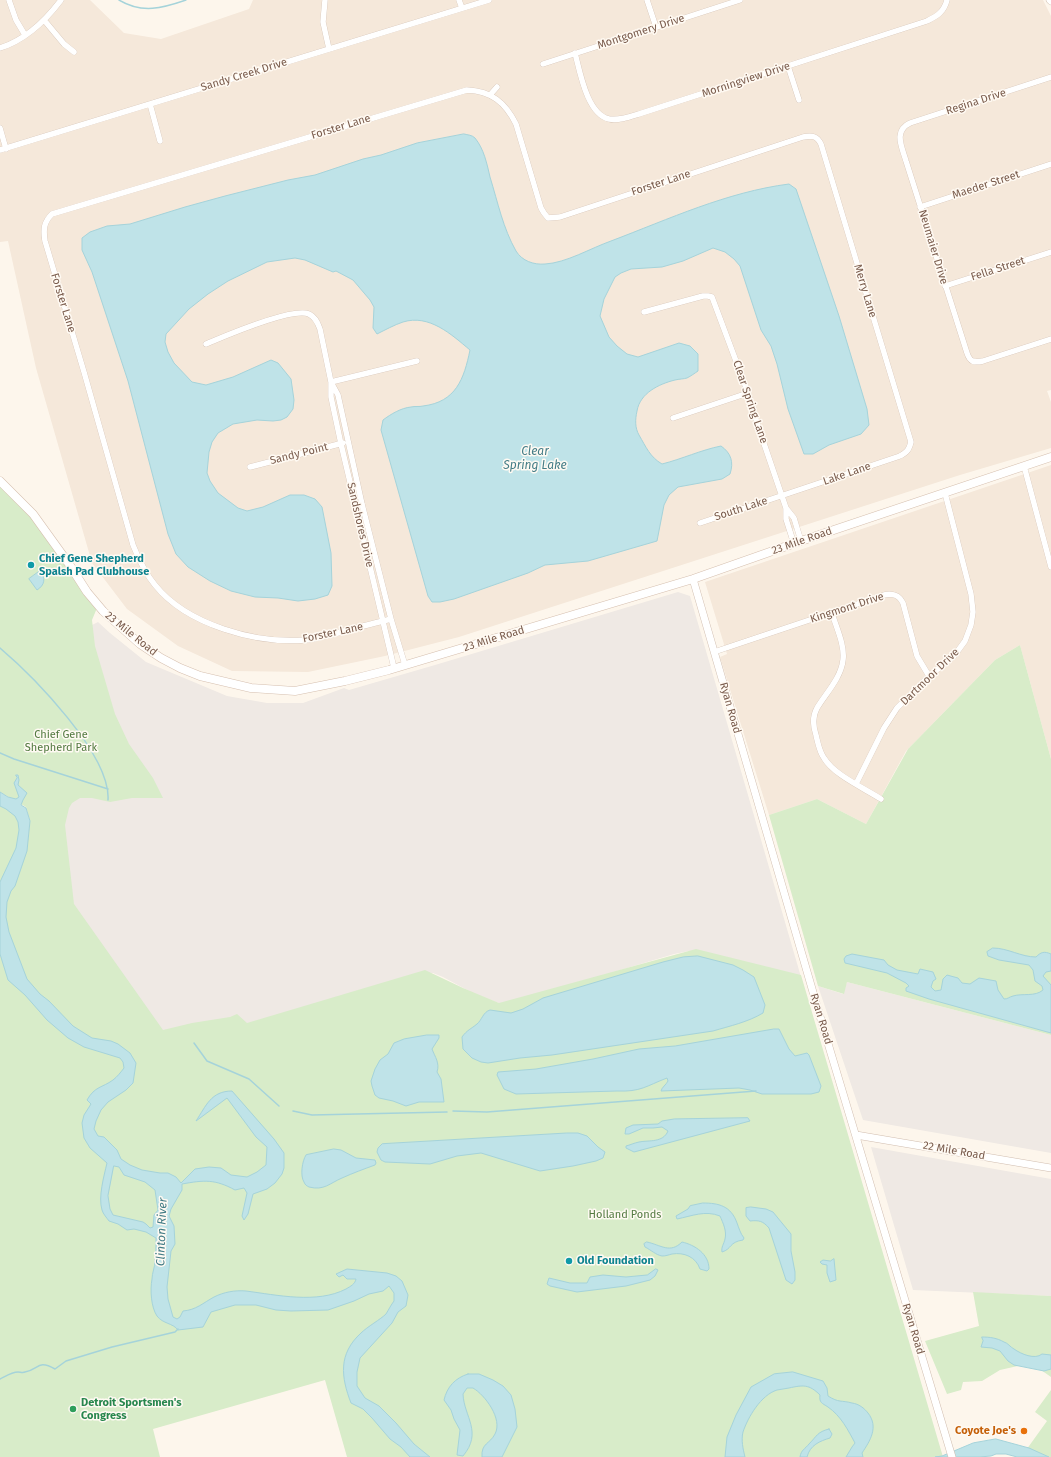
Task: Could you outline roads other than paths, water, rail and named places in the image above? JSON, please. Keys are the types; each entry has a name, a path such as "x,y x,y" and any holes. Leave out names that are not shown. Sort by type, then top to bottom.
{"main road":[{"name":"23 Mile Road","path":"0,481 33,514 87,592 103,611 140,644 161,658 180,668 214,680 251,688 295,691 339,682 405,665 693,579 1051,457"}],"street":[{"path":"9,0 16,20 25,35"},
{"path":"0,48 11,44 25,35 44,20 61,0"},
{"path":"325,0 323,22 329,49"},
{"path":"459,0 462,8"},
{"name":"Sandy Creek Drive","path":"3,150 488,0"},
{"path":"647,0 656,27"},
{"name":"Montgomery Drive","path":"543,64 733,1 740,0"},
{"name":"Morningview Drive","path":"575,53 586,91 593,107 601,116 612,119 621,119 927,21 939,14 944,8 947,0"},
{"path":"44,20 64,44 74,52"},
{"path":"788,66 799,100"},
{"name":"Regina Drive","path":"902,129 910,123 1051,77"},
{"path":"490,95 496,87"},
{"name":"Forster Lane","path":"391,619 314,639 263,639 240,635 201,619 182,609 154,585 143,568 133,545 45,241 43,230 47,220 52,214 467,90 478,90 490,95 504,106 511,114 516,124 541,208 548,218 560,217 803,137 815,137"},
{"path":"150,104 160,141"},
{"path":"0,128 3,150"},
{"name":"Neumaier Drive","path":"902,129 900,134 902,145 920,207 967,353 973,362 983,361 1051,339"},
{"name":"Merry Lane","path":"815,137 821,144 911,442 910,448"},
{"name":"Maeder Street","path":"920,207 1051,164"},
{"name":"Fella Street","path":"945,286 1051,252"},
{"name":"Clear Spring Lane","path":"644,312 703,296 710,296 714,301 748,393 786,508 786,519 798,542"},
{"name":"Sandshores Drive","path":"206,344 273,319 299,313 307,314 314,318 318,324 331,382 331,397 341,444 394,668"},
{"path":"331,382 417,362"},
{"name":"Sandshores Drive","path":"331,382 338,395 361,500 391,619 405,665"},
{"path":"673,418 748,393"},
{"name":"Sandy Point","path":"250,467 348,442"},
{"name":"Lake Lane","path":"781,496 900,456 907,452 910,448"},
{"path":"1024,466 1051,567"},
{"name":"Dartmoor Drive","path":"856,784 888,722 902,703 929,676 959,651 968,633 973,612 971,594 945,493"},
{"name":"South Lake","path":"700,523 781,496"},
{"path":"355,502 361,500"},
{"path":"369,560 376,558"},
{"name":"Ryan Road","path":"693,579 820,1017 952,1457"},
{"name":"Kingmont Drive","path":"714,652 832,612 891,594 898,596 903,603 917,656 929,676"},
{"path":"832,612 842,646 843,661 834,683 816,710 813,720 814,726 821,752 827,763 856,784 881,799"},
{"name":"22 Mile Road","path":"856,1135 1051,1168"}],"water":[{"name":"Clear Spring Lake","path":"464,134 475,138 483,152 504,224 516,251 525,260 537,264 553,263 570,258 676,215 743,193 789,184 796,189 839,316 867,409 869,425 861,434 829,445 813,454 804,454 788,409 771,346 761,330 740,266 725,252 713,248 683,261 662,267 631,269 621,273 615,277 604,299 600,316 609,337 617,346 627,354 638,357 679,343 690,346 698,354 698,371 687,378 669,382 651,390 642,399 637,411 636,427 646,448 651,455 662,464 721,446 731,458 732,466 730,474 722,479 678,487 669,495 664,505 657,541 588,561 545,565 528,573 454,599 432,602 428,596 381,430 383,420 396,412 407,408 434,404 451,394 457,387 465,370 470,350 439,327 422,321 413,320 403,322 377,334 373,328 374,307 353,280 336,271 333,272 305,260 295,258 267,262 228,281 208,294 189,309 166,334 165,342 174,363 192,382 206,385 233,377 271,360 278,363 291,379 294,400 293,409 287,417 281,420 257,420 233,424 218,433 212,442 209,452 207,473 210,481 218,493 238,508 247,511 263,507 290,495 304,495 315,499 322,507 331,553 332,586 328,595 315,599 298,601 255,597 231,591 210,581 188,567 176,554 168,534 128,381 92,272 82,250 82,238 90,232 107,226 130,224 225,196 288,180 315,175 417,143"},
{"path":"40,571 44,581 42,586 37,590 29,579"},
{"name":"Clinton River","path":"16,775 18,775 18,785 27,793 21,805 26,808 30,821 27,851 15,886 11,891 7,902 6,917 9,932 27,979 40,994 49,1001 73,1026 92,1038 111,1041 118,1044 130,1053 136,1063 133,1083 126,1090 108,1102 101,1110 94,1129 98,1136 104,1137 117,1150 121,1159 130,1165 142,1170 168,1173 176,1177 181,1183 195,1169 209,1167 221,1168 231,1175 247,1177 266,1165 267,1147 256,1137 227,1098 196,1121 210,1100 219,1094 232,1091 274,1139 284,1153 284,1168 282,1174 275,1183 267,1189 253,1194 248,1214 244,1220 242,1216 247,1193 244,1188 235,1190 228,1186 209,1181 182,1184 182,1190 171,1209 169,1216 174,1226 175,1244 171,1251 167,1287 168,1299 173,1317 177,1319 183,1311 196,1308 218,1295 234,1291 297,1297 335,1294 354,1284 356,1279 347,1279 343,1275 339,1277 336,1274 347,1269 387,1273 396,1276 402,1281 408,1295 406,1306 398,1312 392,1323 360,1358 357,1372 357,1386 365,1398 379,1406 414,1444 430,1457 410,1457 401,1447 390,1439 363,1409 351,1403 345,1384 344,1366 348,1349 361,1333 386,1314 394,1301 394,1293 389,1286 383,1291 369,1294 328,1310 291,1311 276,1310 256,1305 235,1305 211,1312 203,1327 178,1330 159,1319 157,1316 153,1308 151,1293 156,1252 156,1238 146,1232 134,1229 127,1230 118,1224 109,1221 105,1216 102,1210 101,1199 107,1163 90,1148 84,1138 82,1123 84,1115 91,1104 87,1100 93,1092 109,1083 117,1076 124,1068 123,1062 120,1058 84,1047 68,1038 47,1020 25,995 8,980 0,954 0,882 16,848 19,830 18,822 15,816 0,806 0,792 8,797 16,799 19,797 14,783 17,778","holes":["114,1166 119,1167 124,1175 145,1182 155,1190 158,1210 154,1215 153,1227 150,1228 143,1222 113,1215 110,1209 108,1196"]},
{"path":"993,948 1004,949 1030,957 1036,957 1043,952 1051,954 1051,971 1046,972 1043,976 1051,985 1051,1033 929,999 906,991 906,988 909,986 906,983 887,973 845,963 844,959 846,956 852,954 884,960 888,965 897,970 918,974 920,969 933,972 936,979 933,981 931,987 935,991 941,990 943,979 947,975 958,978 962,983 970,984 979,978 996,981 998,990 1004,999 1017,995 1033,994 1043,990 1042,986 1035,981 1033,970 1029,965 999,960 988,956 987,952"},
{"path":"698,956 733,965 754,977 765,1005 763,1013 745,1021 713,1031 488,1063 472,1058 463,1049 462,1037 479,1022 486,1012 490,1010 511,1013 523,1009 543,998 663,962 683,957"},
{"path":"779,1029 789,1049 795,1056 807,1053 809,1055 821,1086 819,1092 811,1094 762,1094 739,1088 661,1091 668,1081 667,1078 632,1091 516,1094 504,1089 497,1075 498,1072 536,1069 639,1049 675,1046"},
{"path":"427,1035 439,1035 439,1038 432,1049 438,1063 437,1072 441,1079 444,1102 419,1102 406,1106 379,1098 375,1095 371,1081 375,1069 380,1060 388,1054 394,1043 404,1039"},
{"path":"748,1118 750,1121 634,1152 626,1148 626,1146 637,1142 663,1138 668,1131 662,1127 643,1128 629,1134 625,1134 626,1128 633,1125 658,1124 662,1121 674,1119"},
{"path":"578,1133 587,1136 605,1152 603,1158 573,1166 540,1171 481,1153 457,1156 430,1164 385,1162 381,1160 377,1152 378,1148 382,1144"},
{"path":"334,1149 341,1150 356,1158 375,1160 376,1163 375,1165 346,1176 327,1186 314,1188 307,1186 303,1179 302,1172 303,1161 306,1155"},
{"path":"703,1203 719,1205 728,1209 734,1217 744,1238 743,1240 735,1242 728,1249 722,1252 725,1233 720,1216 714,1214 704,1214 677,1219 676,1216 688,1209 690,1206"},
{"path":"751,1207 766,1209 773,1212 791,1234 791,1251 795,1272 795,1280 792,1284 786,1280 769,1228 761,1222 750,1221 746,1216 746,1208"},
{"path":"647,1242 665,1248 678,1246 682,1242 692,1245 707,1259 709,1269 707,1271 700,1269 696,1261 689,1256 681,1254 666,1256 658,1255 645,1247 644,1244"},
{"path":"834,1259 836,1280 830,1282 827,1273 827,1265 820,1262 823,1260 830,1261"},
{"path":"656,1269 658,1270 655,1276 650,1280 626,1286 577,1292 547,1284 549,1278 570,1283 587,1283 590,1277 603,1275 626,1277 647,1275"},
{"path":"982,1337 1007,1343 1017,1351 1028,1356 1039,1356 1042,1354 1051,1355 1051,1369 1044,1371 1014,1365 1008,1361 1000,1351 992,1348 981,1347 983,1341"},
{"path":"793,1372 823,1381 827,1388 828,1396 857,1404 868,1413 873,1423 873,1429 868,1444 862,1453 863,1457 846,1457 855,1443 847,1428 833,1411 821,1402 820,1395 809,1387 798,1386 777,1390 766,1397 752,1413 743,1432 742,1441 745,1457 725,1457 727,1437 736,1415 751,1387 774,1374"},
{"path":"468,1374 479,1374 493,1380 503,1386 511,1395 515,1409 517,1427 502,1457 482,1457 484,1446 495,1434 497,1421 492,1408 483,1396 473,1388 467,1388 463,1394 471,1425 472,1439 463,1456 457,1455 460,1430 451,1410 444,1400 449,1387 459,1378"},
{"path":"829,1429 832,1434 830,1438 819,1442 810,1449 807,1457 800,1457 802,1451 822,1431"},
{"path":"996,1439 1029,1448 1049,1457 1017,1457 1006,1454 996,1454 979,1457 935,1457 942,1456 973,1443"}],"waterway":[{"path":"119,0 136,7 144,8 161,7 186,0"},
{"path":"0,648 31,677 68,718 84,740 97,761 106,782 108,800"},
{"path":"0,753 14,759 108,789"},
{"path":"194,1043 207,1061 249,1079 279,1106"},
{"path":"453,1111 487,1112 756,1091"},
{"path":"293,1111 312,1115 447,1112"},
{"path":"0,1379 9,1374 30,1371 41,1365 49,1366 55,1369 66,1361 112,1347 175,1332 178,1329"}],"place":[{"name":"Chief Gene Shepherd Spalsh Pad Clubhouse","path":"31,565"},
{"name":"Old Foundation","path":"569,1261"},
{"name":"Detroit Sportsmen's Congress","path":"73,1409"},
{"name":"Coyote Joe's","path":"1024,1431"}],"park label":[{"name":"Chief Gene Shepherd Park","path":"61,741"},
{"name":"Holland Ponds","path":"625,1215"}]}
